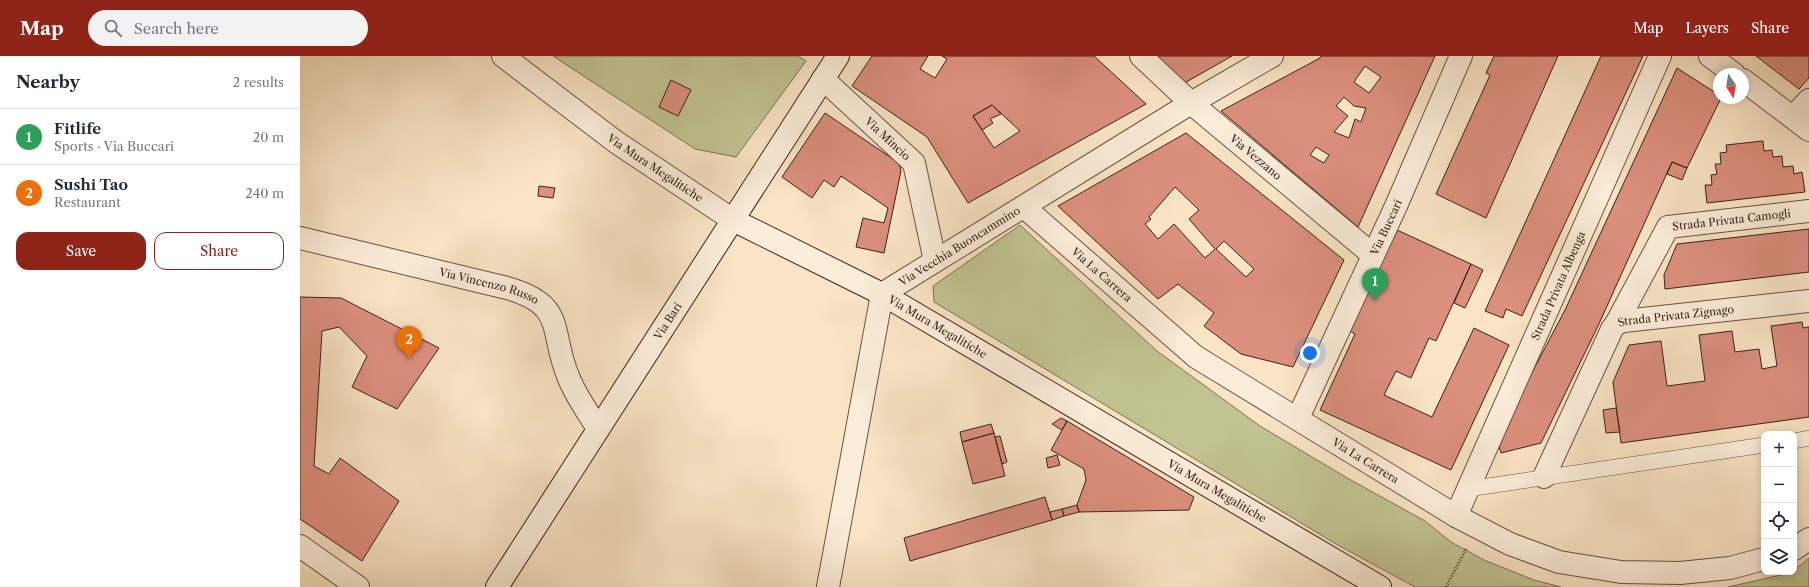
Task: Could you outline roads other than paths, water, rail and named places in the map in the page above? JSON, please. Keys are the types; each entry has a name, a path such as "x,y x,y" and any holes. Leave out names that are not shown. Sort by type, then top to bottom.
{"street":[{"name":"Via Mura Megalitiche","path":"503,56 616,142 733,220 882,294 1380,587"},
{"name":"Via Bari","path":"497,587 838,56"},
{"name":"Via Vezzano","path":"1141,56 1191,103 1373,255"},
{"name":"Via Buccari","path":"1298,418 1373,255 1461,56"},
{"name":"Strada Privata Albenga","path":"1456,516 1660,56"},
{"path":"1710,56 1726,68"},
{"name":"Via Vecchia Buoncammino","path":"882,294 1265,58"},
{"name":"Via Mincio","path":"823,79 914,163 935,261"},
{"path":"1749,84 1801,123 1809,100"},
{"name":"Via La Carrera","path":"1024,207 1196,357 1456,516 1510,544 1559,562 1621,572 1680,573 1730,568 1761,560"},
{"name":"Strada Privata Camogli","path":"1616,324 1668,227 1809,211"},
{"name":"Via Vincenzo Russo","path":"300,238 526,293 549,311 554,323 567,375 598,429"},
{"path":"828,587 882,294"},
{"name":"Strada Privata Zignago","path":"1544,477 1612,329 1616,324 1624,321 1809,301"},
{"path":"1797,547 1809,539"},
{"path":"300,546 358,587"}],"lane":[{"path":"1797,440 1809,438"},
{"path":"1468,489 1761,445"}],"place":[{"name":"Fitlife","path":"1375,301"},
{"name":"Sushi Tao","path":"409,359"}]}
